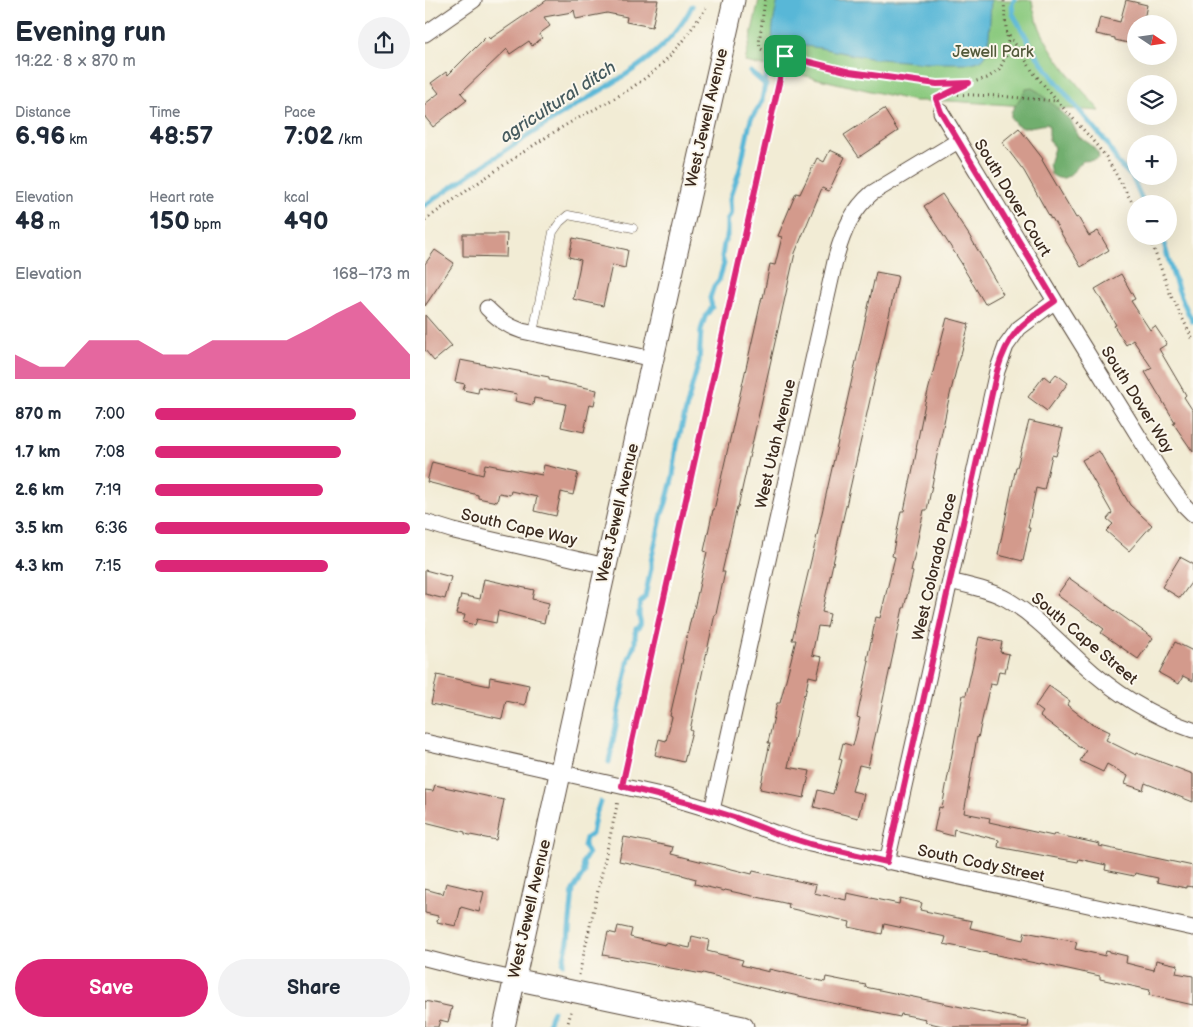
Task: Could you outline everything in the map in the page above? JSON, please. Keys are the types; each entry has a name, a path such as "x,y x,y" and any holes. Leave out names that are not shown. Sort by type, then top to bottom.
{"main road":[{"name":"West Jewell Avenue","path":"504,1027 734,0"},
{"path":"514,979 743,1027"}],"street":[{"path":"425,34 473,0"},
{"name":"South Dover Court","path":"941,112 1055,301"},
{"name":"West Utah Avenue","path":"712,810 836,257 843,234 853,214 867,197 958,142"},
{"name":"South Dover Way","path":"1055,301 1165,479 1193,514"},
{"name":"West Colorado Place","path":"887,862 1001,357 1006,346 1019,328 1055,301"},
{"path":"487,308 507,325 522,331 653,360"},
{"name":"South Cape Way","path":"425,522 454,531 606,566"},
{"name":"South Cape Street","path":"950,581 1007,599 1023,610 1110,686 1147,709 1193,730"},
{"name":"South Cody Street","path":"425,742 665,796 810,844 1193,928"},
{"path":"425,958 514,979"}],"lane":[{"path":"533,333 553,232 560,222 568,216 633,228"}],"path":[{"path":"765,0 759,42 761,49 765,52 850,72 937,84 969,83"},
{"path":"941,112 936,99 969,83 987,78 999,70 1006,56 1008,44 1004,0"},
{"path":"425,220 549,135 608,102 655,70 669,57 706,8"},
{"path":"1006,32 1033,72 1106,157 1128,195"},
{"path":"576,991 785,56"},
{"path":"947,94 1057,101"},
{"path":"1152,245 1170,293 1193,340"}],"green space":[{"name":"Jewell Park","path":"759,0 1032,0 1035,16 1041,31 1058,60 1100,111 950,101 914,101 745,62"},
{"path":"1032,88 1071,121 1079,137 1090,144 1098,153 1099,158 1083,161 1065,178 1056,177 1051,174 1049,164 1054,148 1049,140 1049,127 1047,124 1023,128 1016,125 1011,118 1011,112 1026,89"}],"water":[{"path":"778,0 991,0 987,52 982,59 972,63 925,63 869,58 805,46 776,45 773,42 773,32"}],"building":[{"path":"547,0 658,0 652,27 626,22 627,17 607,13 576,19 574,10 544,17 550,26 539,34 542,38 532,46 529,41 510,54 507,49 461,93 467,100 433,127 425,117 425,104 439,93 431,83 446,72 448,75 487,36 490,39"},
{"path":"1126,0 1147,5 1145,15 1127,15 1127,43 1096,34 1100,17 1120,22"},
{"path":"884,109 898,131 859,157 844,135"},
{"path":"1019,128 1043,159 1076,218 1078,217 1089,236 1098,231 1109,250 1081,267 1024,171 1002,142"},
{"path":"830,150 845,157 829,191 822,188 795,253 722,572 725,572 684,762 655,755 659,739 666,741 672,717 670,716 682,659 707,552 704,551 713,510 770,264 775,265 782,237 778,236 796,193 800,194 817,158 824,162"},
{"path":"942,194 969,235 1003,294 985,304 962,264 924,206"},
{"path":"463,234 507,234 506,257 463,256"},
{"path":"573,238 628,250 625,268 612,265 603,306 573,299 581,260 569,257"},
{"path":"435,250 454,263 425,306 425,264"},
{"path":"876,272 898,276 822,612 830,614 827,627 818,626 812,655 822,657 817,678 809,676 788,767 810,771 804,798 760,789 777,703 780,703 796,640 792,640"},
{"path":"1121,274 1135,299 1131,301 1150,330 1155,326 1167,344 1159,349 1186,395 1184,397 1193,411 1193,452 1173,423 1175,422 1145,372 1152,368 1133,340 1126,345 1095,289"},
{"path":"425,315 452,346 434,361 425,350"},
{"path":"947,318 969,324 948,403 927,510 924,510 911,571 913,572 903,608 868,767 859,765 852,791 864,794 858,818 814,807 818,790 833,794 842,760 839,759 843,743 853,746 860,718 857,717 876,617 880,618 895,557 892,556 901,511 904,511 925,403"},
{"path":"460,360 549,377 549,380 597,390 594,405 590,404 584,432 561,427 566,404 534,398 533,405 515,401 517,394 479,387 478,393 463,390 465,384 455,382"},
{"path":"1056,374 1068,383 1047,411 1028,397 1044,376 1050,381"},
{"path":"1029,421 1063,429 1056,456 1052,455 1044,490 1036,488 1023,561 998,555 1016,467"},
{"path":"1099,451 1130,505 1152,525 1129,551 1106,531 1113,524 1107,519 1112,513 1082,460"},
{"path":"432,462 483,475 485,464 542,475 544,465 578,473 573,495 561,492 556,516 534,511 537,497 511,491 510,495 499,493 497,502 478,498 478,495 427,482"},
{"path":"1180,557 1193,564 1193,580 1180,598 1162,587"},
{"path":"425,570 451,577 445,599 425,594"},
{"path":"1069,578 1153,638 1138,659 1101,633 1104,629 1057,595"},
{"path":"484,579 534,590 532,599 549,603 544,623 498,611 496,623 477,619 475,625 463,622 465,615 456,614 461,595 480,599"},
{"path":"979,637 1002,642 1000,652 1009,654 1005,672 999,671 996,685 990,684 977,737 964,813 990,818 989,822 1053,836 1054,834 1100,844 1099,846 1193,866 1193,887 1186,886 1186,888 1157,882 1158,878 1135,873 1134,876 1105,870 1106,865 1079,859 1078,862 998,847 999,840 954,829 953,836 934,831 939,807 942,808 963,695 966,695"},
{"path":"1175,642 1193,651 1193,681 1183,676 1179,684 1159,673"},
{"path":"437,675 489,686 490,677 529,685 525,705 506,701 502,719 431,704"},
{"path":"1049,686 1070,701 1067,705 1089,722 1110,732 1106,740 1136,755 1137,753 1193,774 1193,802 1145,783 1143,790 1125,784 1128,776 1107,764 1103,772 1080,761 1086,750 1077,746 1077,744 1040,716 1043,712 1035,706"},
{"path":"435,785 504,800 496,840 465,834 465,832 425,822 425,790 433,791"},
{"path":"624,837 673,847 671,854 752,874 753,871 816,885 814,893 846,900 847,893 899,904 900,898 922,903 920,910 972,921 970,928 1023,940 1025,932 1077,942 1075,949 1105,956 1106,951 1127,956 1126,963 1154,970 1156,960 1178,965 1176,973 1193,976 1193,1005 1149,995 1150,990 1100,979 1100,976 944,944 946,937 884,924 882,934 849,927 850,922 788,908 789,904 695,884 696,879 682,874 619,861"},
{"path":"446,883 484,892 479,912 461,907 456,926 437,922 438,916 425,913 425,889 443,894"},
{"path":"618,926 632,929 630,937 665,945 666,943 690,948 692,936 709,940 707,951 743,960 741,965 769,972 769,969 825,982 826,977 866,985 865,987 1029,1021 1028,1027 947,1027 925,1022 926,1019 901,1014 900,1017 765,989 703,973 603,955 608,932 616,934"},
{"path":"425,1001 452,1007 448,1022 440,1020 438,1027 425,1027"}],"waterway":[{"name":"agricultural ditch","path":"1014,0 1012,4 1013,14 1037,56 1072,102 1107,143 1118,163 1132,177 1140,195"},
{"name":"agricultural ditch","path":"425,205 527,136 635,69 667,41 681,25 692,6"},
{"path":"609,762 629,658 635,644 636,629 640,625 640,603 645,597 651,561 673,476 677,445 699,362 701,330 705,317 712,307 710,298 724,264 722,257 727,236 727,221 731,213 730,199 740,169 751,119 762,100 769,64 776,45"},
{"path":"751,72 766,85"},
{"name":"agricultural ditch","path":"1164,245 1179,291 1193,322"},
{"path":"563,963 568,941 573,890 584,873 583,862 588,854 584,846 586,838 592,834 600,802"},
{"path":"547,1027 553,1011"}],"route":[{"path":"785,56 850,72 937,84 969,83 936,99 941,112 1055,301 1019,328 1006,346 1001,357 887,862 810,844 692,804 622,786 785,56"}]}
